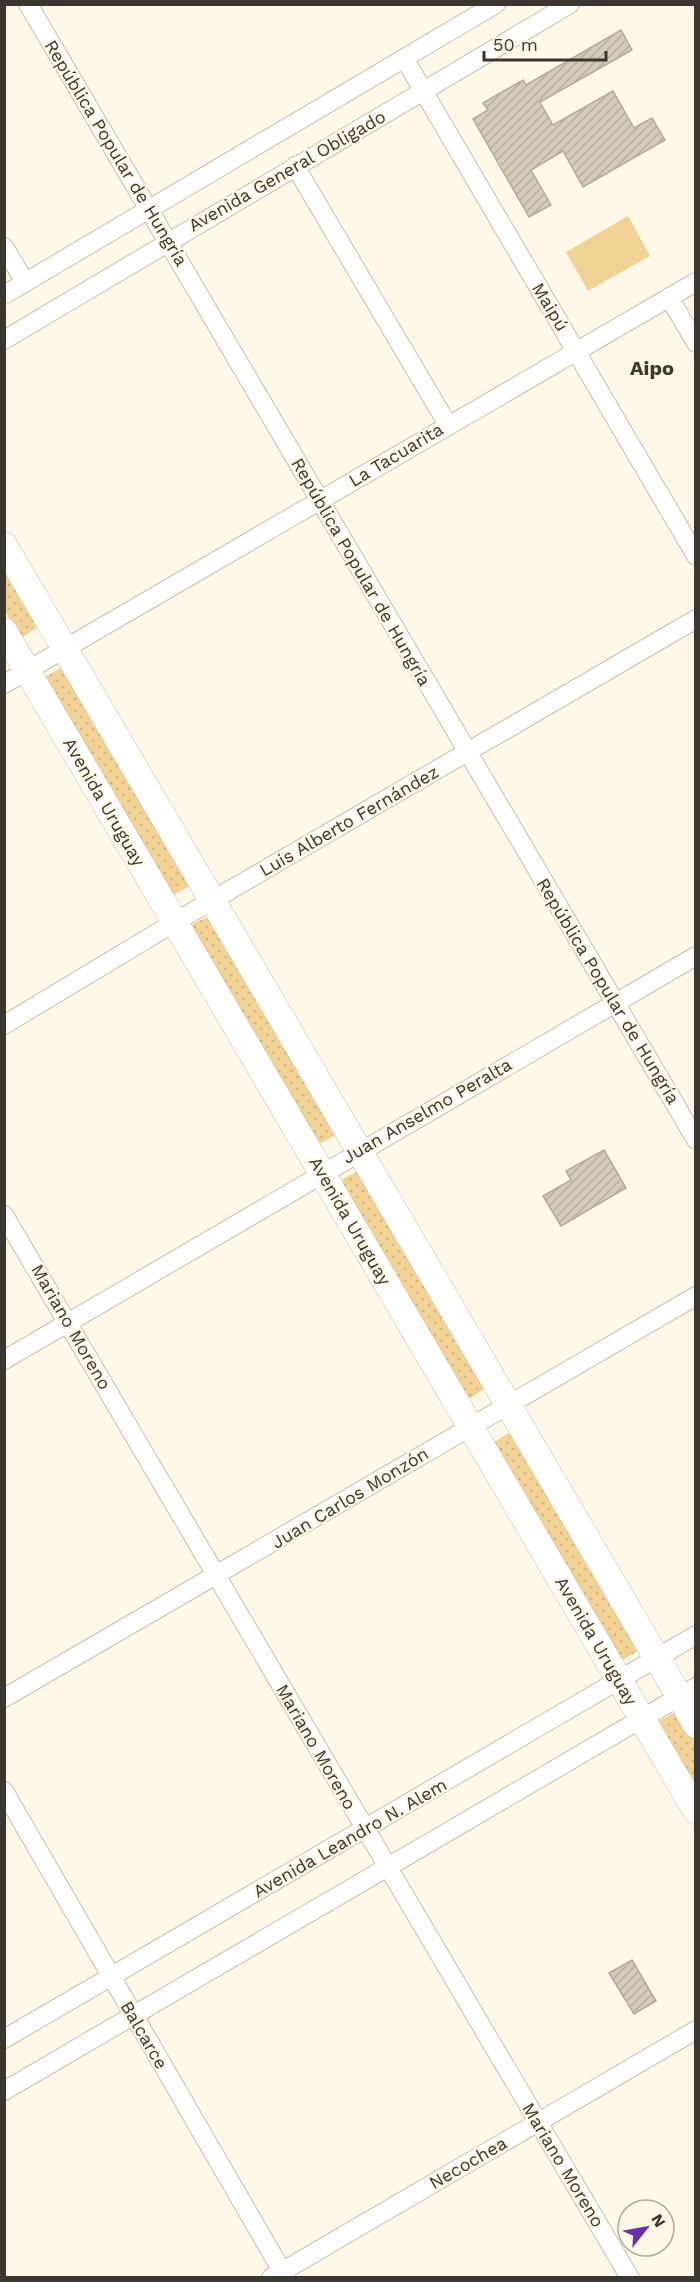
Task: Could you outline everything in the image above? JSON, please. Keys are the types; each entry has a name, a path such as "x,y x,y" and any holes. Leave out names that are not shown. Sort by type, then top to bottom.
{"street":[{"name":"República Popular de Hungría","path":"28,4 466,753 696,1140"},
{"name":"Avenida General Obligado","path":"4,295 496,4"},
{"name":"Avenida General Obligado","path":"4,340 570,4"},
{"name":"Maipú","path":"404,58 696,556"},
{"path":"295,166 448,425"},
{"path":"4,247 25,282"},
{"name":"La Tacuarita","path":"4,684 696,282"},
{"path":"669,297 696,343"},
{"path":"4,545 656,1658 687,1692 696,1725"},
{"name":"Luis Alberto Fernández","path":"4,1025 212,900 696,619"},
{"name":"Avenida Uruguay","path":"4,631 696,1812"},
{"name":"Juan Anselmo Peralta","path":"4,1360 696,956"},
{"name":"Mariano Moreno","path":"4,1215 364,1830 630,2277"},
{"name":"Juan Carlos Monzón","path":"4,1698 216,1578 696,1296"},
{"name":"Avenida Leandro N. Alem","path":"4,2039 696,1635"},
{"path":"4,2091 687,1692"},
{"name":"Balcarce","path":"4,1791 280,2275"},
{"name":"Necochea","path":"280,2275 696,2030"}],"shaded area":[{"path":"628,216 650,256 588,291 566,252"},
{"path":"4,560 38,627 23,637 19,635 5,611"},
{"path":"61,668 68,670 191,880 189,886 174,895 43,678"},
{"path":"209,916 337,1134 321,1143 317,1141 191,925"},
{"path":"356,1172 362,1174 486,1384 483,1390 468,1399 338,1182"},
{"path":"511,1432 639,1650 624,1659 619,1658 494,1442"},
{"path":"674,1713 680,1715 695,1741 695,1795 656,1723"}],"building":[{"path":"621,30 632,50 540,102 553,125 613,91 634,128 652,118 665,140 583,187 563,151 531,170 551,205 529,217 473,119 488,110 483,103 523,80 526,85"},
{"path":"604,1150 626,1188 561,1226 543,1196 571,1180 566,1171"},
{"path":"632,1960 656,2001 634,2014 609,1973"}],"district":[{"name":"Aipo","path":"652,368"}]}
